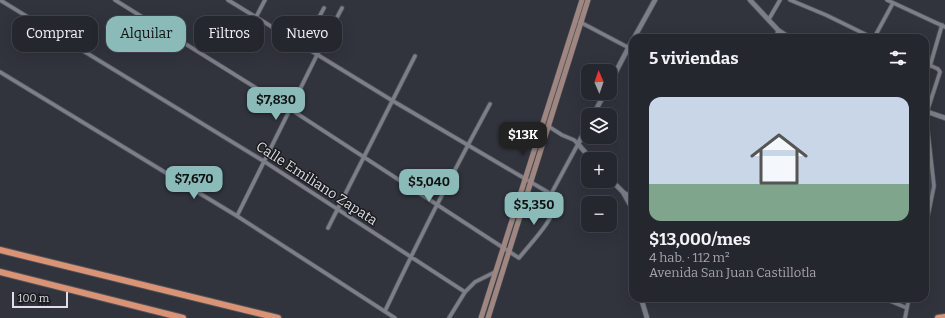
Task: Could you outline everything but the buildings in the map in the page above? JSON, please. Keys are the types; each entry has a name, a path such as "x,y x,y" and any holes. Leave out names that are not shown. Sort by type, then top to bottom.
{"highway":[{"path":"0,250 278,318"},
{"path":"0,272 183,318"},
{"path":"938,318 945,317"}],"main road":[{"path":"488,318 582,0"},
{"path":"481,318 503,248 548,126 588,0"}],"street":[{"name":"Calle Emiliano Zapata","path":"0,0 265,162 466,292"},
{"path":"116,0 290,109 519,258 549,220 555,202 551,194 312,52"},
{"path":"228,0 254,16"},
{"path":"257,16 265,0"},
{"path":"636,34 655,0"},
{"path":"750,0 778,30 784,34"},
{"path":"769,19 780,0"},
{"path":"790,0 826,15 865,34"},
{"path":"875,34 890,1 943,26 930,66 940,72 929,103"},
{"path":"320,16 324,8"},
{"path":"237,216 342,8"},
{"path":"580,22 628,48 617,69"},
{"path":"777,34 778,30"},
{"path":"328,228 415,56"},
{"path":"0,72 237,216 395,318"},
{"path":"385,311 467,145 490,104"},
{"path":"929,112 945,118"},
{"path":"548,126 562,135 574,140 585,152"},
{"path":"551,194 581,138"},
{"path":"929,145 934,186 929,210"},
{"path":"617,186 623,192 629,203"},
{"path":"623,192 629,195"},
{"path":"449,318 466,292 475,282 496,272"},
{"path":"642,302 647,318"},
{"path":"893,302 907,308"},
{"path":"906,318 909,302"}],"shaded area":[{"path":"929,176 933,178 934,188 929,207"}]}
